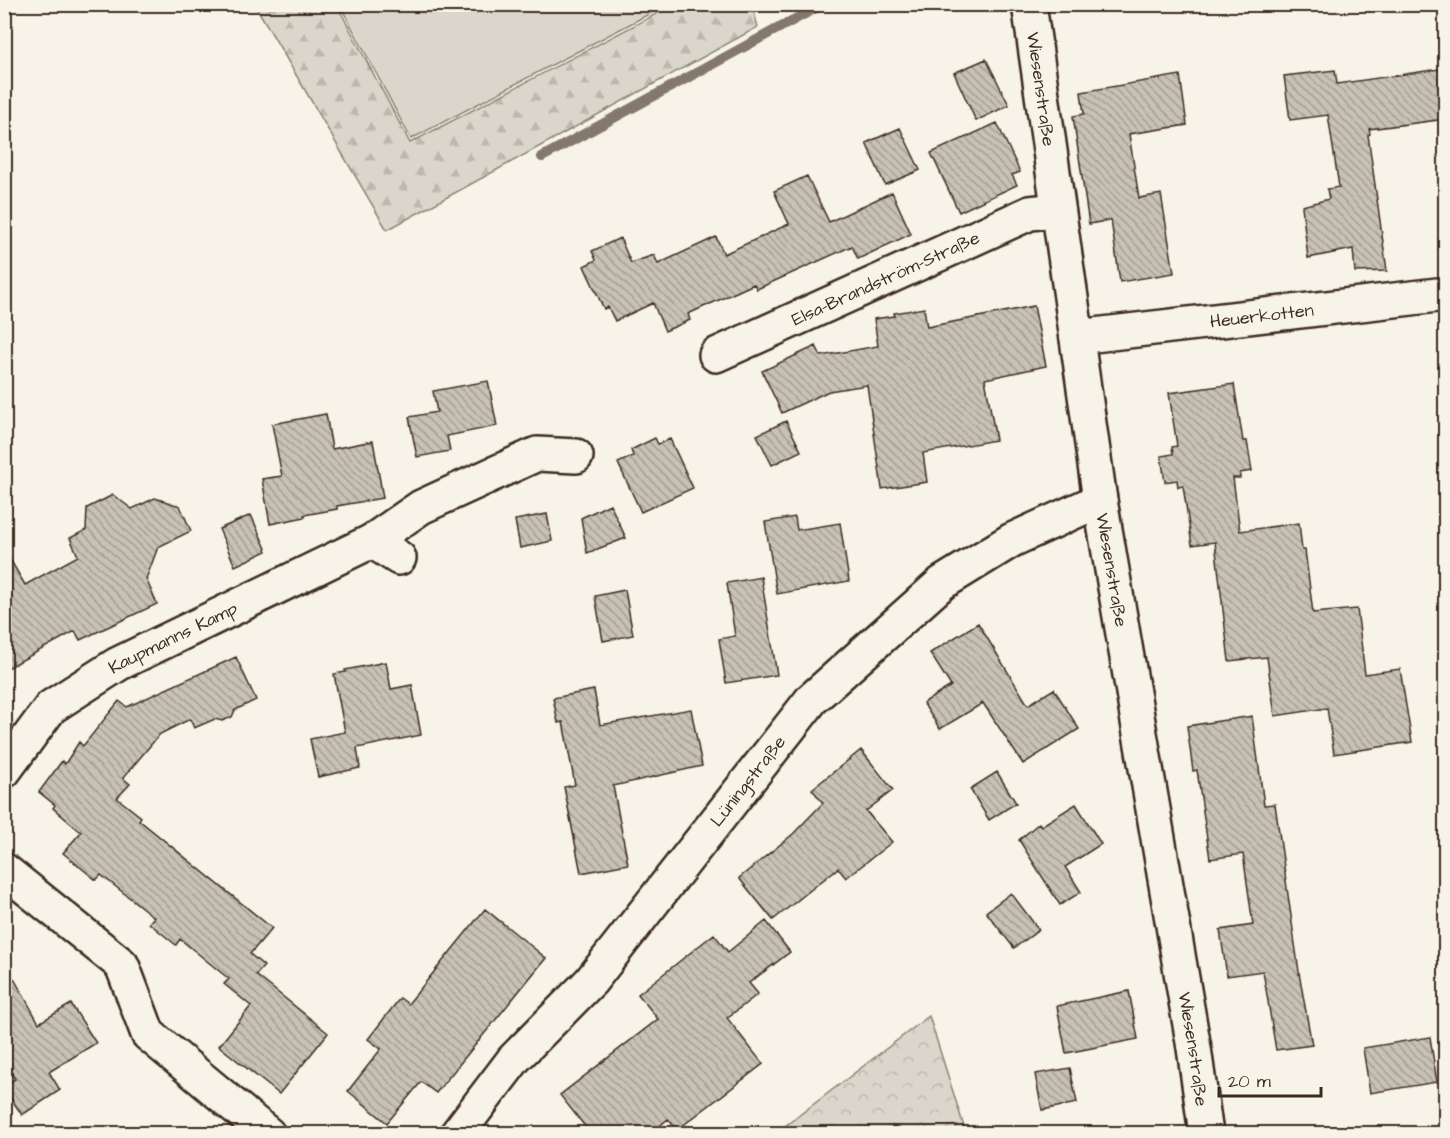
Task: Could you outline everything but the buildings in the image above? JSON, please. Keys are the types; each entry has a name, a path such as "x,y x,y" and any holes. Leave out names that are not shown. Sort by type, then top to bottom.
{"street":[{"name":"Wiesenstraße","path":"1029,4 1100,500 1192,1037 1206,1134"},
{"name":"Elsa-Brandström-Straße","path":"716,355 1030,213 1058,210"},
{"name":"Heuerkotten","path":"1077,337 1446,294"},
{"name":"Kaupmanns Kamp","path":"4,771 51,706 118,664 372,541 421,507 537,454 576,456"},
{"name":"Lüningstraße","path":"457,1134 514,1059 591,981 812,699 942,583 1012,540 1100,500"},
{"path":"372,541 399,558"},
{"path":"4,870 122,965 148,1034 268,1134"}],"green space":[{"path":"255,5 337,5 410,143 673,5 752,5 758,27 387,230"},
{"path":"340,5 666,5 411,139"},
{"path":"929,1016 966,1133 776,1133"}],"waterway":[{"path":"542,157 823,4"}]}
